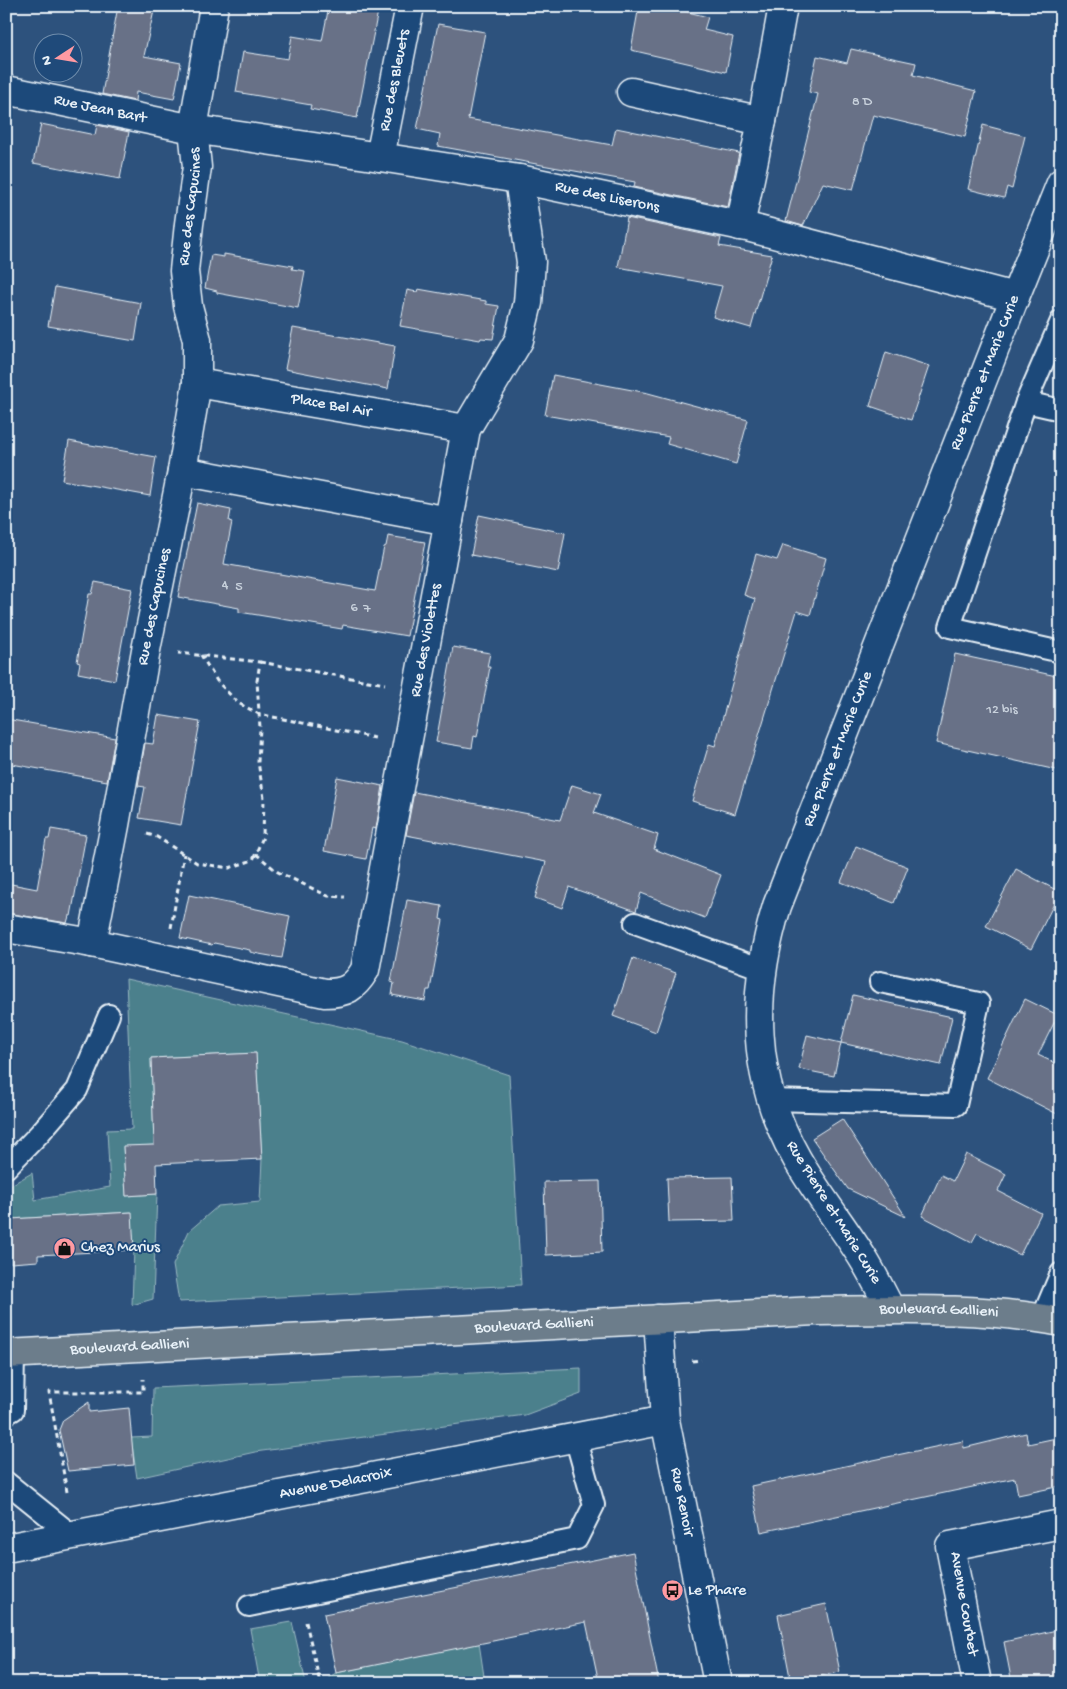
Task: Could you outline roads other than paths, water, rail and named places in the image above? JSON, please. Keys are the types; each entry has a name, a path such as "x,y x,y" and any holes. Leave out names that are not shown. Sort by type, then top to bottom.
{"main road":[{"name":"Boulevard Gallieni","path":"10,1354 806,1312 970,1311 1051,1320"}],"street":[{"name":"Rue des Capucines","path":"92,944 197,383 197,340 188,306 184,271 197,167 193,129 214,6"},
{"name":"Rue des Bleuets","path":"380,157 410,6"},
{"path":"740,226 762,121 780,19"},
{"name":"Rue Jean Bart","path":"6,90 193,129"},
{"path":"631,92 762,121"},
{"name":"Rue des Liserons","path":"193,129 519,179 740,226 1015,298"},
{"name":"Rue des Violettes","path":"92,944 325,993 338,993 349,989 358,981 365,970 466,429 519,340 528,303 531,262 519,179"},
{"name":"Rue Pierre et Marie Curie","path":"891,1310 865,1261 797,1159 782,1130 771,1100 762,1063 758,1026 762,969 767,938 777,906 1061,183"},
{"name":"Place Bel Air","path":"197,383 466,429"},
{"path":"182,471 449,521"},
{"path":"6,928 92,944"},
{"name":"Rue Renoir","path":"658,1319 665,1420 718,1683"},
{"name":"Avenue Delacroix","path":"6,1548 665,1420"},
{"name":"Avenue Courbet","path":"977,1683 950,1546 1061,1524"}],"lane":[{"path":"1061,321 1026,402 950,627 1061,652"},
{"path":"1026,402 1061,410"},
{"path":"635,923 762,969"},
{"path":"771,1100 956,1106 980,1003 880,982"},
{"path":"6,1168 39,1134 77,1090 109,1015"},
{"path":"1051,1320 1061,1273"},
{"path":"6,1414 13,1410 10,1354"},
{"path":"249,1606 577,1539 594,1506 575,1437"},
{"path":"6,1482 72,1535"}],"place":[{"name":"Chez Marius","path":"65,1248"},
{"name":"Le Phare","path":"672,1591"}]}
